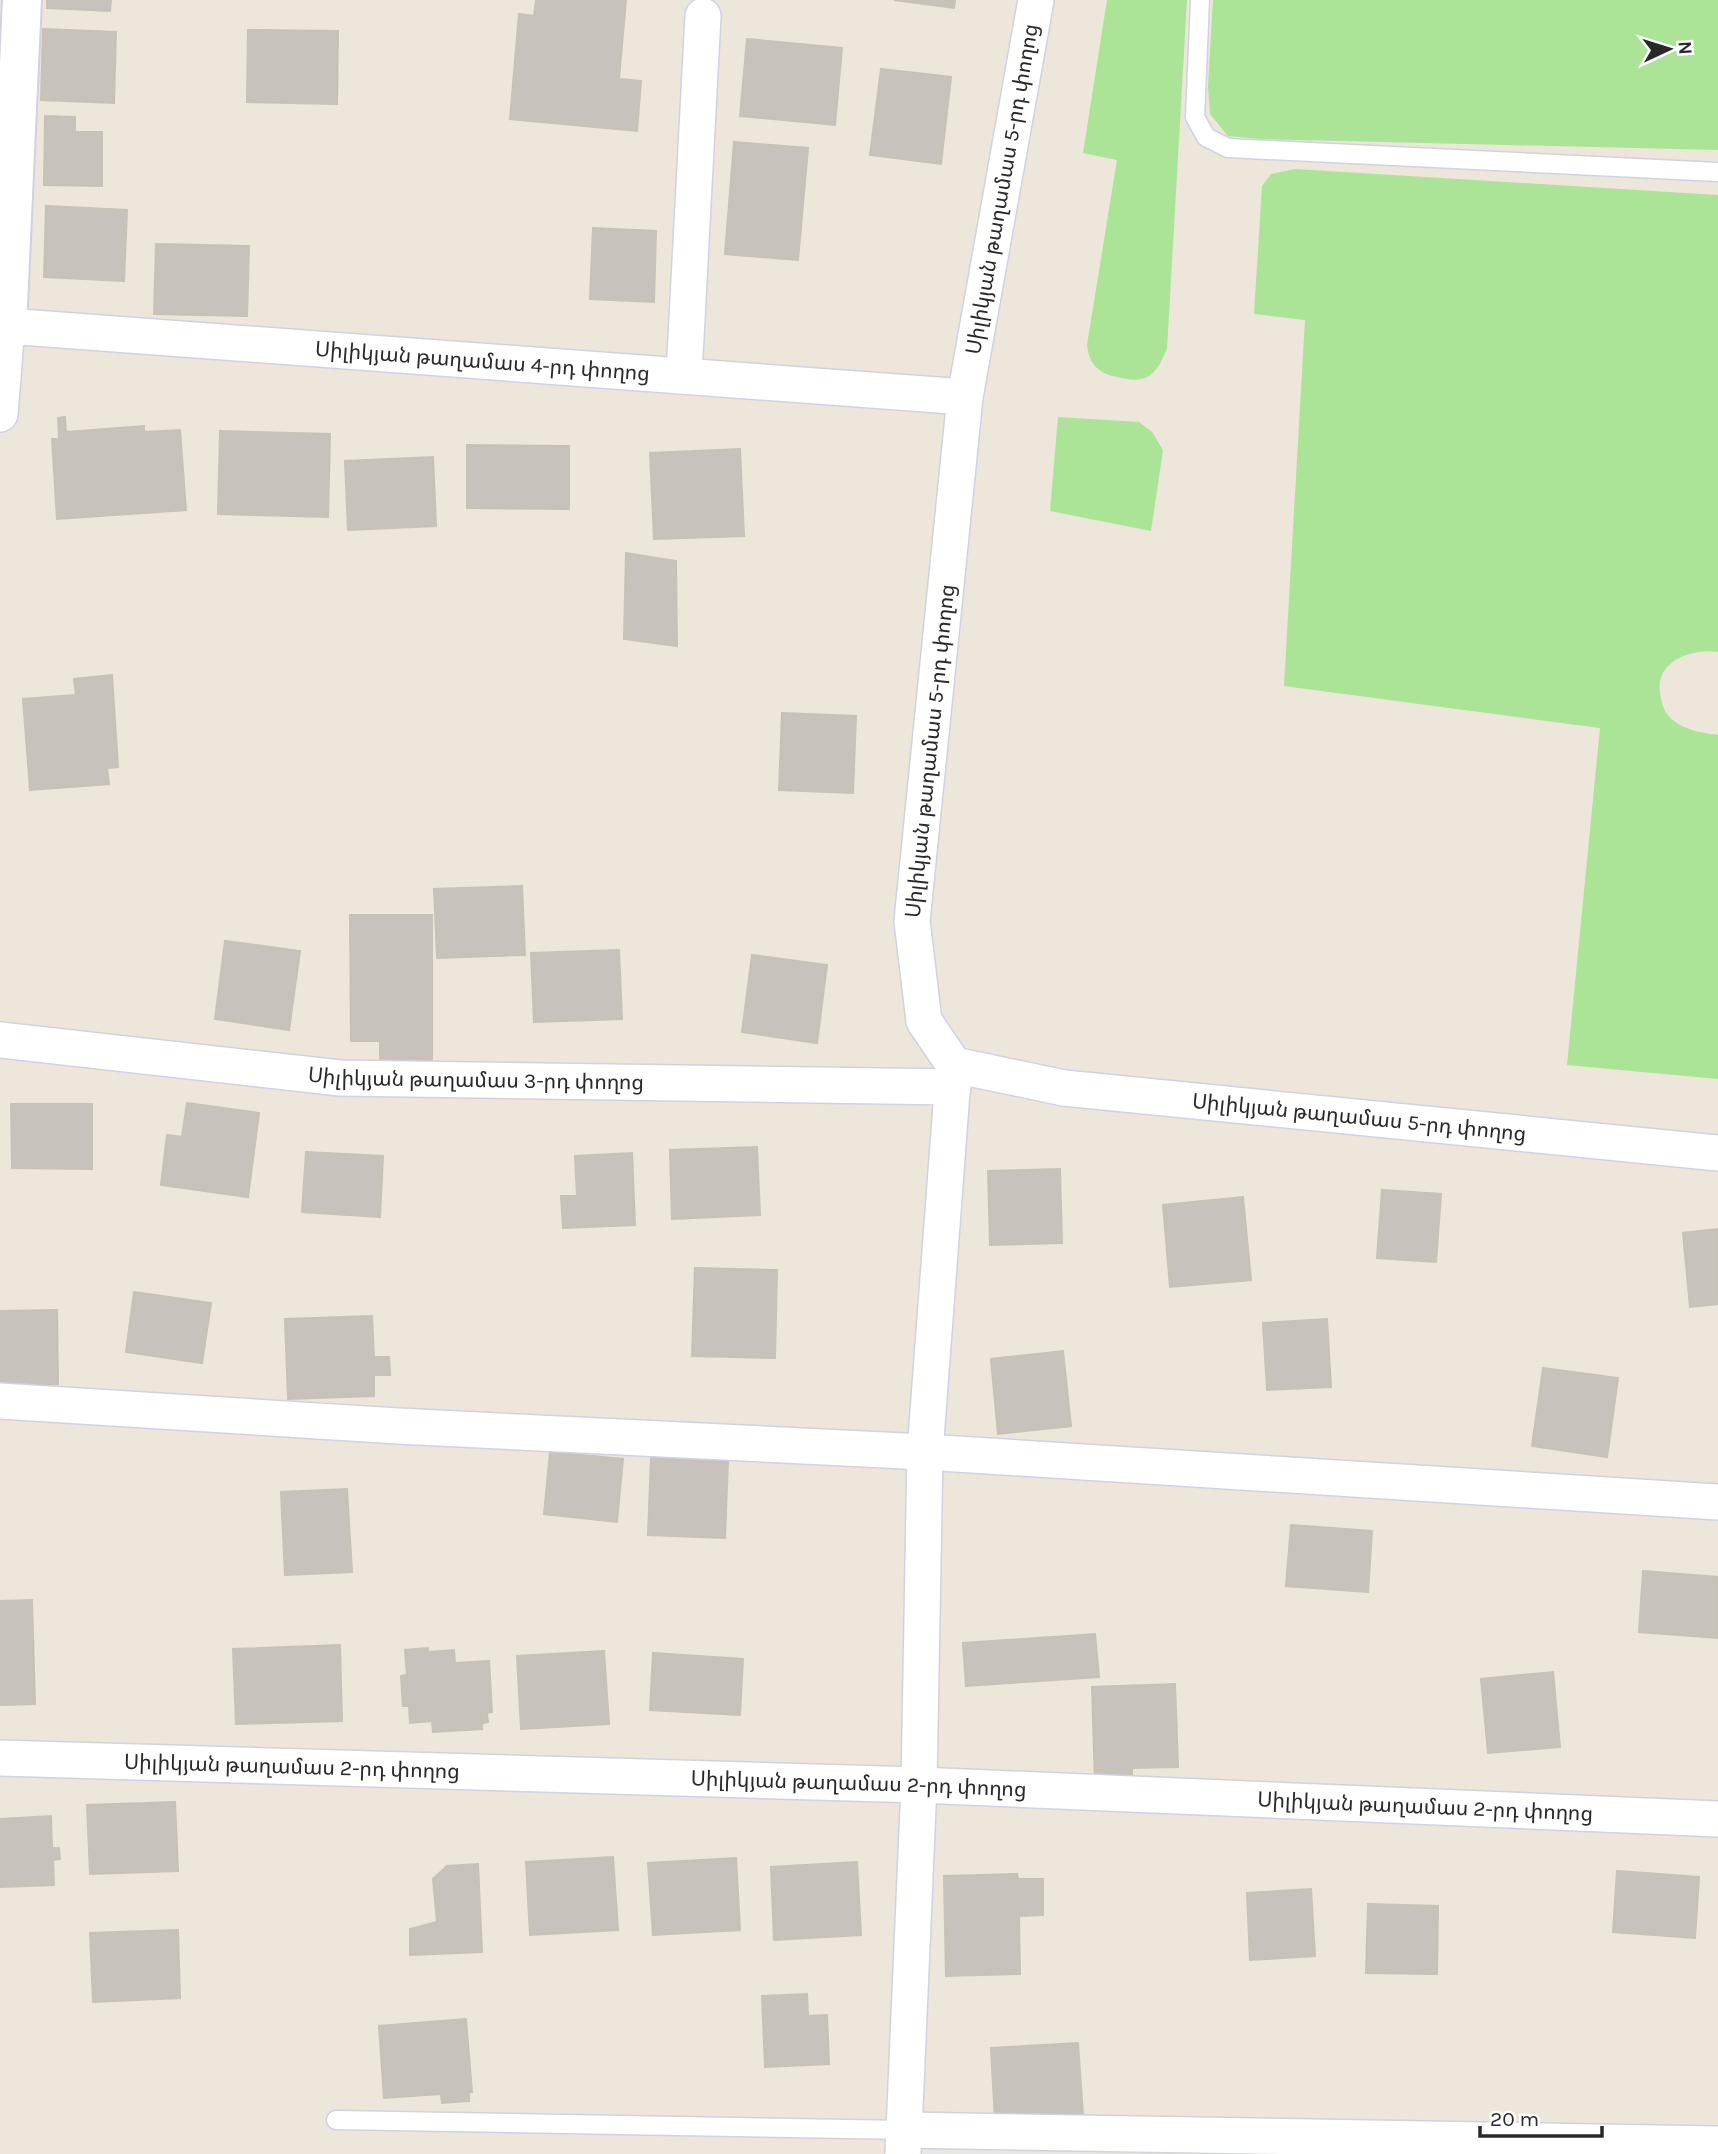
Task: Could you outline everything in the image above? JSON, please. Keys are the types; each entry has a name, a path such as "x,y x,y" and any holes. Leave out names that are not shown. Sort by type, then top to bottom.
{"main road":[{"path":"3,325 22,0"}],"street":[{"name":"Սիլիկյան թաղամաս 5-րդ փողոց","path":"1036,0 965,397 912,922 924,1021 953,1076 1718,1153"},
{"path":"684,375 703,16"},
{"name":"Սիլիկյան թաղամաս 4-րդ փողոց","path":"3,325 965,397"},
{"path":"0,414 3,325"},
{"name":"Սիլիկյան թաղամաս 3-րդ փողոց","path":"0,1040 340,1078 953,1076"},
{"path":"953,1076 925,1452 919,1785 904,2142 1718,2144"},
{"path":"0,1401 398,1426 925,1452 1718,1502"},
{"name":"Սիլիկյան թաղամաս 2-րդ փողոց","path":"0,1758 919,1785 1718,1819"}],"lane":[{"path":"1200,0 1195,117 1206,137 1228,148 1718,172"},
{"path":"336,2120 904,2142"}],"green space":[{"path":"1107,0 1187,0 1167,349 1152,373 1146,378 1136,380 1102,372 1090,359 1087,345 1117,160 1083,153"},
{"path":"1213,0 1718,0 1718,150 1228,136 1210,114 1208,86"},
{"path":"1295,169 1718,195 1718,652 1697,652 1677,659 1663,673 1660,693 1666,712 1677,723 1690,729 1718,735 1718,1079 1567,1065 1600,728 1284,686 1305,320 1254,314 1262,186 1271,174"},
{"path":"1058,417 1139,422 1152,432 1163,450 1151,531 1050,511"}],"building":[{"path":"47,0 111,0 110,11 47,8"},
{"path":"536,0 626,0 619,79 641,81 637,131 510,119 519,14 534,16"},
{"path":"894,0 955,0 954,8"},
{"path":"43,29 116,32 114,103 41,100"},
{"path":"248,30 338,31 337,104 247,102"},
{"path":"747,39 842,48 835,125 740,116"},
{"path":"881,69 951,77 941,164 870,155"},
{"path":"45,116 75,117 75,132 102,132 102,186 44,185"},
{"path":"734,142 808,148 798,260 725,254"},
{"path":"46,206 127,210 124,281 44,277"},
{"path":"593,228 656,231 654,302 590,299"},
{"path":"156,244 249,246 247,316 154,314"},
{"path":"65,417 66,432 144,426 144,432 180,430 186,510 57,519 52,439 59,439 58,418"},
{"path":"220,431 330,434 328,517 218,514"},
{"path":"467,445 569,446 569,509 467,508"},
{"path":"740,449 744,536 654,539 650,453"},
{"path":"433,457 436,526 348,530 345,461"},
{"path":"626,553 676,561 677,646 624,639"},
{"path":"112,675 118,767 107,768 109,784 30,790 23,699 76,695 74,679"},
{"path":"782,713 856,716 853,793 779,790"},
{"path":"522,886 525,955 437,958 434,889"},
{"path":"350,915 432,915 432,1063 380,1063 380,1041 351,1041"},
{"path":"225,941 300,951 289,1030 215,1019"},
{"path":"619,950 622,1019 534,1022 531,953"},
{"path":"752,955 827,965 817,1043 742,1032"},
{"path":"187,1103 259,1113 248,1197 161,1185 167,1135 182,1137"},
{"path":"11,1104 92,1104 92,1169 12,1168"},
{"path":"757,1147 760,1215 672,1219 670,1150"},
{"path":"306,1152 383,1156 380,1217 302,1212"},
{"path":"632,1153 635,1225 563,1228 561,1196 577,1196 575,1156"},
{"path":"1060,1169 1062,1243 990,1245 988,1171"},
{"path":"1382,1190 1441,1194 1436,1262 1377,1258"},
{"path":"1243,1197 1251,1280 1170,1287 1163,1205"},
{"path":"1718,1229 1718,1304 1690,1307 1683,1233"},
{"path":"695,1268 777,1270 775,1358 692,1356"},
{"path":"134,1292 211,1303 202,1363 126,1352"},
{"path":"57,1310 58,1384 0,1385 0,1311"},
{"path":"372,1316 374,1357 389,1357 390,1375 374,1375 374,1396 288,1399 285,1319"},
{"path":"1327,1319 1331,1387 1267,1390 1263,1323"},
{"path":"1063,1351 1071,1426 998,1434 991,1359"},
{"path":"1543,1368 1618,1378 1607,1457 1532,1446"},
{"path":"550,1452 623,1459 617,1522 544,1514"},
{"path":"651,1458 728,1461 725,1538 648,1535"},
{"path":"347,1489 352,1572 285,1575 281,1492"},
{"path":"1291,1525 1372,1531 1368,1592 1286,1586"},
{"path":"1643,1571 1718,1577 1718,1638 1639,1632"},
{"path":"32,1600 35,1704 0,1705 0,1601"},
{"path":"1095,1634 1099,1677 966,1686 963,1643"},
{"path":"340,1645 342,1721 236,1724 233,1649"},
{"path":"428,1648 428,1652 454,1650 455,1663 489,1661 492,1712 487,1713 488,1722 483,1723 481,1713 482,1729 433,1732 432,1721 410,1723 409,1706 403,1706 401,1676 407,1675 405,1650"},
{"path":"604,1651 609,1724 521,1729 517,1656"},
{"path":"653,1653 743,1659 740,1715 650,1710"},
{"path":"1553,1672 1560,1747 1488,1753 1481,1679"},
{"path":"1175,1684 1178,1767 1132,1768 1132,1783 1095,1784 1092,1687"},
{"path":"175,1802 178,1871 90,1874 87,1805"},
{"path":"51,1816 52,1848 59,1848 60,1859 53,1860 54,1885 0,1887 0,1819"},
{"path":"613,1857 618,1930 530,1935 526,1862"},
{"path":"736,1858 740,1930 653,1935 648,1863"},
{"path":"857,1862 861,1935 774,1940 771,1867"},
{"path":"478,1864 482,1952 410,1955 410,1929 437,1922 433,1879 447,1866"},
{"path":"1617,1871 1699,1877 1695,1938 1613,1932"},
{"path":"1017,1874 1018,1879 1043,1879 1043,1915 1019,1916 1020,1974 946,1976 944,1876"},
{"path":"1311,1889 1315,1956 1250,1960 1247,1893"},
{"path":"1368,1904 1438,1906 1437,1974 1366,1973"},
{"path":"178,1930 180,1998 93,2002 90,1933"},
{"path":"807,1994 808,2016 827,2015 829,2064 765,2067 762,1996"},
{"path":"466,2019 472,2092 469,2092 469,2101 442,2103 441,2094 384,2098 379,2026"},
{"path":"1078,2043 1083,2116 995,2121 991,2048"}]}
